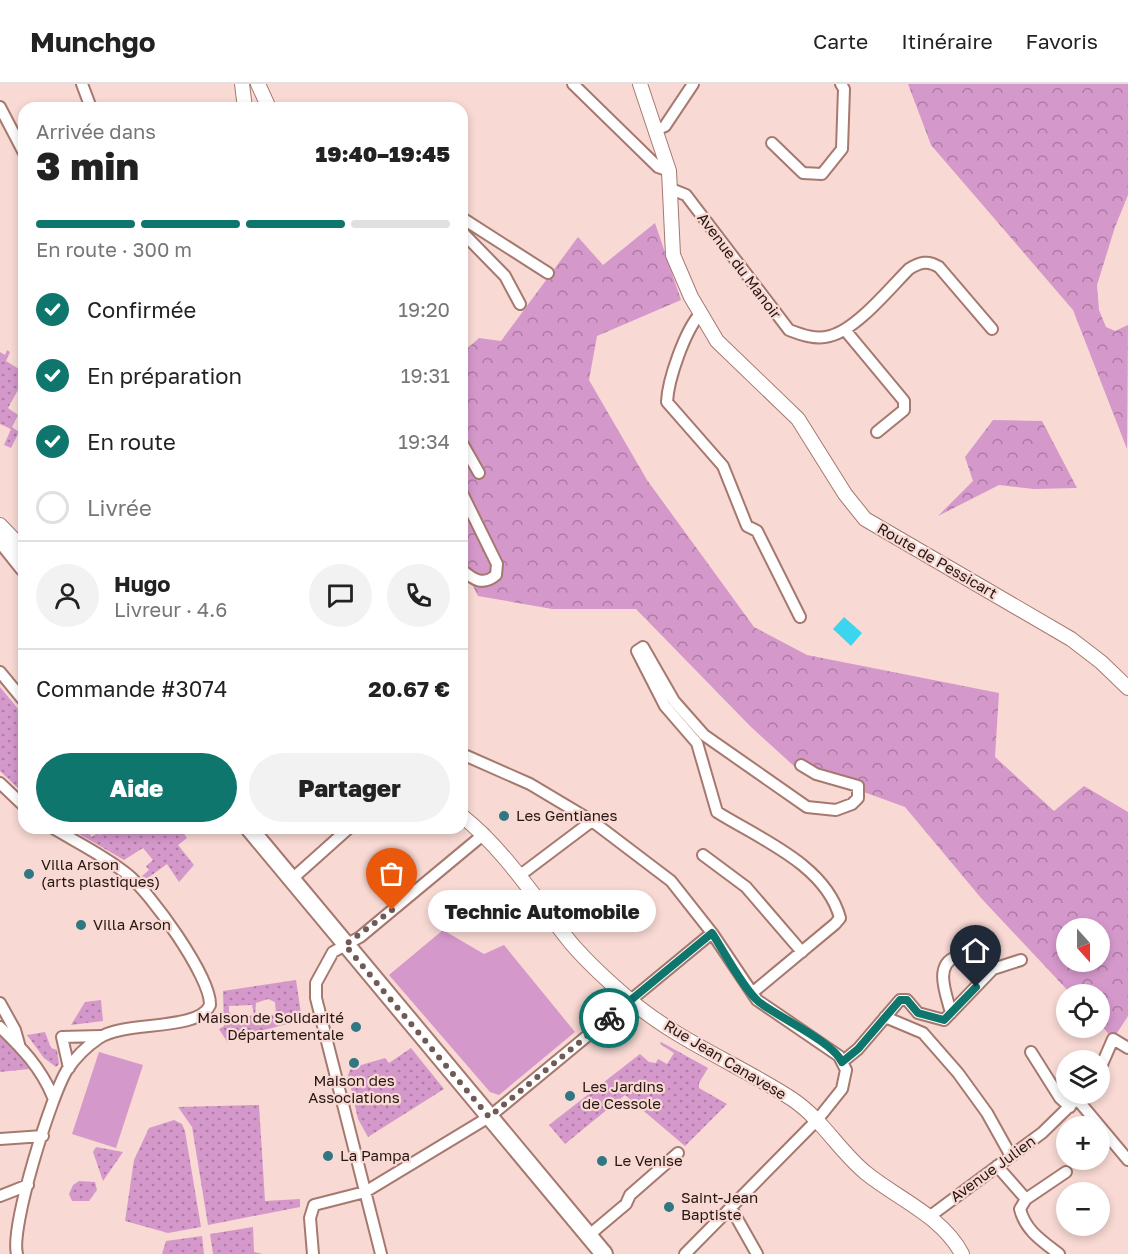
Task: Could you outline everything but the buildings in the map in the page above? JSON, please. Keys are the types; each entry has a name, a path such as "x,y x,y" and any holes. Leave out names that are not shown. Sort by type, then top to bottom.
{"main road":[{"path":"0,538 18,556"},
{"path":"254,834 604,1254"}],"street":[{"path":"82,84 89,102"},
{"path":"242,84 244,102"},
{"path":"258,84 266,102"},
{"path":"573,84 658,167 669,171"},
{"name":"Route de Pessicart","path":"640,84 669,171 673,255 679,273 717,341 798,418 845,494 865,519 1071,639 1101,662 1128,688"},
{"path":"656,130 665,126 693,84"},
{"path":"772,143 803,173 822,174 842,149 844,89 841,84"},
{"path":"0,107 18,142"},
{"name":"Avenue du Manoir","path":"671,189 686,195 789,330 807,337 829,337 845,330 909,269 918,263 930,262 939,267 992,329"},
{"path":"468,222 548,273"},
{"path":"468,238 505,276 520,304"},
{"path":"700,314 688,334 667,391 667,402 723,466 747,526 757,531 800,617"},
{"path":"845,330 904,401 904,410 877,432"},
{"path":"468,454 479,473"},
{"path":"468,505 497,564 496,575 488,582 478,582 468,574"},
{"path":"0,525 18,554"},
{"path":"0,551 18,558"},
{"path":"752,993 840,918 836,905 829,893 801,864 717,812 697,743 665,706 637,651 643,647 674,701 704,735 807,807 836,810 852,804 858,798 858,786 816,774 801,765"},
{"path":"0,672 18,694"},
{"path":"468,757 530,784 592,821 671,881 712,933 757,1000 839,1056 846,1071 842,1089 818,1119 686,1254"},
{"path":"0,783 18,800"},
{"name":"Rue Jean Canavese","path":"468,821 484,834 573,945 630,1000 663,1024 792,1099 818,1119 864,1172 928,1217 953,1238 962,1254"},
{"path":"519,876 592,821"},
{"path":"63,834 130,876 171,927 209,991 210,1005 201,1016 124,1029 101,1036 62,1037 69,1068"},
{"path":"292,879 342,834"},
{"path":"381,1254 316,998 316,983 322,967 333,952 360,937 484,834"},
{"path":"703,855 746,887 802,952"},
{"path":"313,1254 310,1218 314,1205 365,1192 489,1117 712,933"},
{"path":"951,1013 943,979 943,967 949,960 956,957 988,974"},
{"path":"842,1062 858,1049 900,1000 907,1000 918,1013 944,1020 993,969 1021,960"},
{"path":"0,1003 15,1030 19,1045"},
{"path":"885,1017 923,1033 958,1073 987,1113 1011,1156"},
{"path":"0,1027 19,1045 45,1077 53,1097"},
{"path":"17,1254 14,1244 53,1097 69,1068 101,1036"},
{"path":"1108,1050 1113,1039 1128,1048"},
{"path":"1031,1052 1056,1092"},
{"name":"Avenue Julien","path":"928,1217 1042,1133 1072,1104"},
{"path":"1079,1104 1128,1160"},
{"path":"0,1139 43,1136"},
{"path":"588,1236 626,1204 630,1195 678,1153"},
{"path":"997,1166 1026,1199"},
{"path":"1059,1254 1030,1231 1023,1220 1020,1209 1026,1199 1066,1172"},
{"path":"0,1196 28,1185"},
{"path":"731,1208 757,1254"}],"green space":[{"path":"908,84 1128,84 1128,195 1115,227 1097,285 1099,310 1106,327 1115,331 1128,325 1127,449 1073,310 931,145"},
{"path":"655,223 681,300 597,336 589,380 647,480 754,627 807,655 999,693 995,757 1054,811 1084,786 1128,812 1128,1016 1113,1039 1110,1036 1110,984 1062,984 981,898 905,807 795,767 751,727 636,609 552,609 478,596 468,577 468,348 479,338 501,341 578,237 603,265"},
{"path":"7,350 10,352 6,361 18,368 18,390 8,408 18,415 12,427 18,434 11,448 4,445 11,429 0,424 0,352 5,355"},
{"path":"993,420 1042,421 1077,488 1034,489 999,485 938,516 973,481 965,457"},
{"path":"0,687 18,709 18,788 0,771"},
{"path":"79,834 89,834 92,837 96,834 184,834 187,838 178,845 194,865 179,882 167,864 145,880 142,876 149,870 146,866 153,860 143,848 124,860"},
{"path":"443,930 484,954 504,945 575,1032 499,1095 490,1092 389,975"},
{"path":"296,980 302,1020 230,1039 228,1043 219,1029 224,1026 223,991","holes":["268,999 275,1002 276,1015 255,1016 256,1003","252,1005 254,1015 237,1018 238,1022 229,1012 229,1006"]},
{"path":"101,1000 103,1021 71,1025 85,1002"},
{"path":"0,1032 6,1036 29,1069 0,1072"},
{"path":"45,1032 51,1048 57,1050 59,1064 56,1067 44,1058 27,1035"},
{"path":"661,1042 708,1068 699,1083 699,1088 727,1104 685,1146 625,1095 565,1144 549,1125 640,1054 649,1062 656,1063 658,1059 667,1064 674,1053 660,1044"},
{"path":"411,1048 444,1089 368,1137 358,1119 348,1075 351,1068 385,1058 389,1063"},
{"path":"99,1052 143,1065 116,1148 72,1134"},
{"path":"259,1105 265,1201 300,1199 300,1207 208,1225 192,1127 178,1107"},
{"path":"174,1120 182,1124 185,1131 201,1227 168,1233 125,1221 134,1160 149,1128"},
{"path":"96,1147 123,1152 103,1181 93,1152"},
{"path":"79,1181 95,1182 97,1190 89,1201 72,1201 69,1194 73,1185"},
{"path":"253,1227 254,1252 263,1254 213,1254 210,1234"},
{"path":"202,1236 204,1254 162,1254 166,1241"}],"water":[{"path":"844,617 862,633 851,646 833,629"}],"way so far":[{"path":"392,910 360,937 345,945 489,1117 609,1018"}],"place":[{"name":"Les Gentianes","path":"504,816"},
{"name":"Villa Arson (arts plastiques)","path":"29,874"},
{"name":"Technic Automobile","path":"392,910"},
{"name":"Villa Arson","path":"81,925"},
{"name":"Maison de Solidarité Départementale","path":"356,1027"},
{"name":"Maison des Associations","path":"354,1063"},
{"name":"Les Jardins de Cessole","path":"570,1096"},
{"name":"La Pampa","path":"328,1156"},
{"name":"Le Venise","path":"602,1161"},
{"name":"Saint-Jean Baptiste","path":"669,1207"}],"route":[{"path":"609,1018 712,933 757,1000 815,1038 839,1056 842,1062 858,1049 900,1000 907,1000 918,1013 944,1020 976,987"}]}
